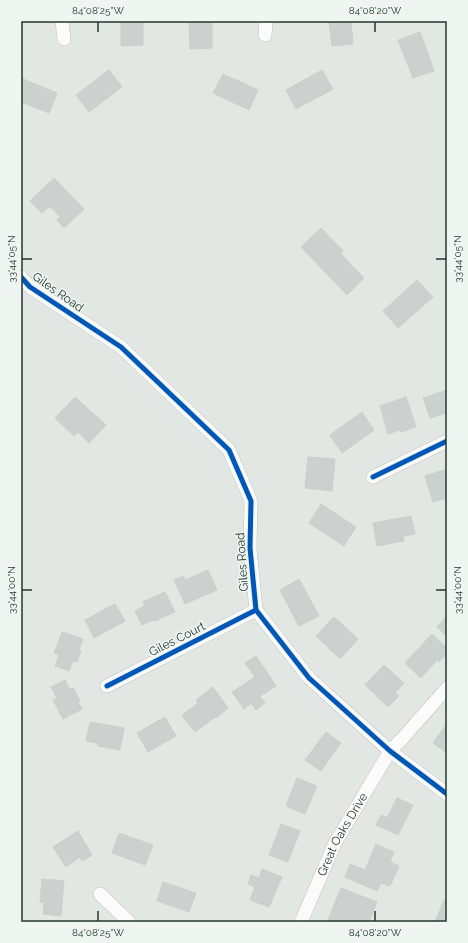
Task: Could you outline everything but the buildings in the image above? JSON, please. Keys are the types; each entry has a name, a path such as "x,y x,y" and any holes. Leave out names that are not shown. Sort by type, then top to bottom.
{"street":[{"path":"62,21 64,39"},
{"path":"265,34 266,21"},
{"name":"Giles Road","path":"21,277 30,287 121,347 229,450 251,501 250,548 256,610"},
{"path":"373,477 447,441"},
{"path":"256,610 309,678 390,751 447,794"},
{"name":"Giles Court","path":"106,686 256,610"},
{"name":"Great Oaks Drive","path":"301,922 335,843 390,751 447,688"},
{"path":"100,894 128,922"}],"cycle path":[{"path":"21,277 30,287 121,347 229,450 251,501 250,548 256,610 309,678 390,751 447,794"},
{"path":"373,477 447,441"},
{"path":"107,686 256,610"}]}
